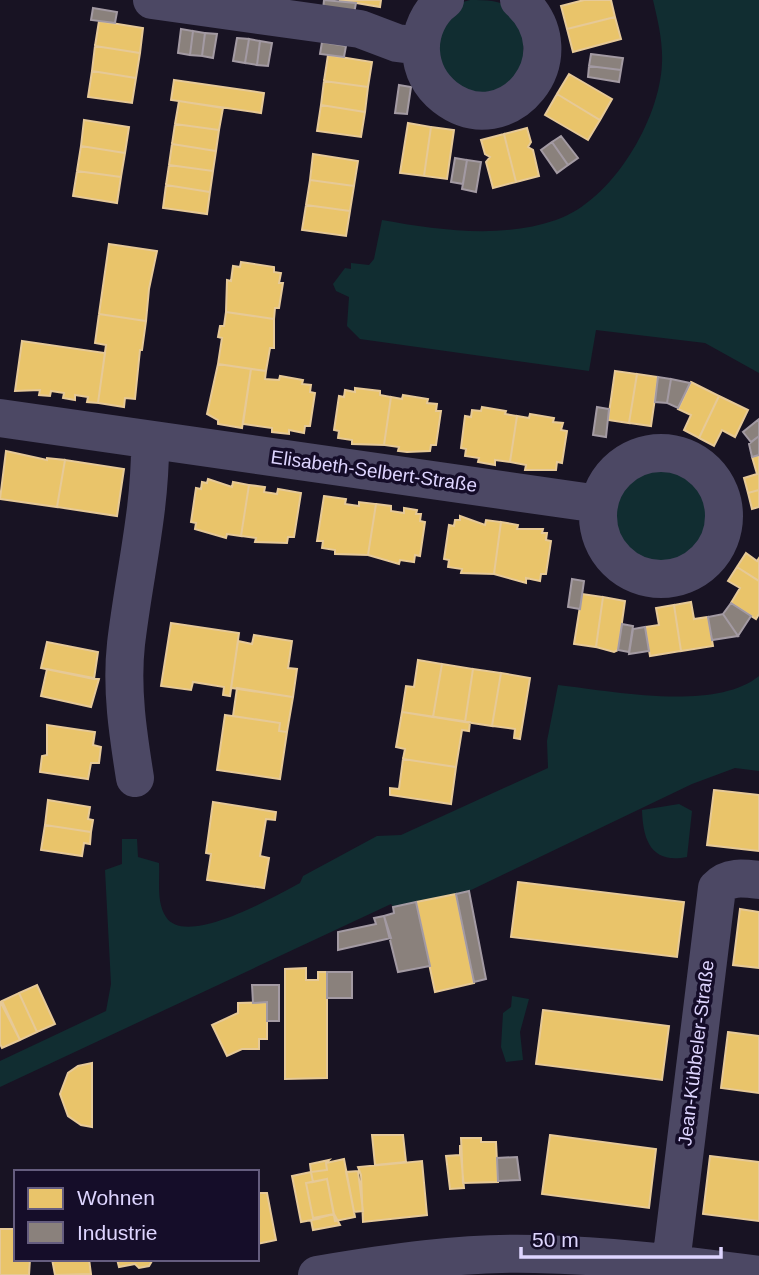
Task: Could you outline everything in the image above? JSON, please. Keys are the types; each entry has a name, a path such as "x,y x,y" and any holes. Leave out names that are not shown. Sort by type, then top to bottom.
{"street":[{"path":"152,0 360,29 397,43 421,46"},
{"path":"445,0 430,15 421,46 427,77 448,100 478,110 508,104 532,84 544,55 538,23 519,0"},
{"name":"Elisabeth-Selbert-Straße","path":"0,418 599,504"},
{"path":"135,778 125,698 126,646 151,482 150,440"},
{"name":"Jean-Kübbeler-Straße","path":"671,1263 718,888 724,881 734,878 759,880"},
{"path":"341,1273 425,1259 536,1254 671,1263 759,1275"}],"green space":[{"path":"470,0 499,3 524,18 523,80 478,98 438,72 439,23 463,2"},
{"path":"653,0 759,0 759,373 705,343 596,330 589,371 360,339 347,326 349,297 336,291 333,284 345,268 351,269 351,263 369,265 374,259 382,220 469,231 535,226 577,210 614,177 642,133 659,85 662,47"},
{"path":"660,464 680,468 698,479 709,497 713,517 709,537 698,555 680,566 660,570 640,566 622,555 611,537 607,517 611,497 622,479 640,468"},
{"path":"759,676 759,771 735,768 692,784 469,891 393,907 391,904 0,1087 0,1061 106,1011 111,984 105,870 122,864 122,839 137,839 138,857 159,863 160,898 166,917 176,925 192,927 211,923 252,908 300,883 303,876 377,836 401,835 548,768 547,741 558,685 634,694 690,696 740,687"},
{"path":"679,804 692,811 687,857 665,857 657,853 647,840 642,810"},
{"path":"512,996 529,999 520,1032 523,1060 506,1062 501,1047 503,1013 511,1007"}],"building: Wohnen":[{"path":"339,0 381,0 380,7"},
{"path":"584,0 611,0 615,17 567,29 561,6"},
{"path":"615,17 621,39 573,52 567,29"},
{"path":"99,21 143,28 140,53 95,46"},
{"path":"95,46 140,53 136,78 92,71"},
{"path":"328,55 372,62 368,87 324,81"},
{"path":"92,71 136,78 132,103 88,97"},
{"path":"569,74 612,99 600,120 557,94"},
{"path":"174,80 264,93 261,113 171,100"},
{"path":"324,81 368,87 365,112 321,105"},
{"path":"557,94 600,120 588,140 545,115"},
{"path":"179,101 223,108 219,130 175,124"},
{"path":"321,105 365,112 361,137 317,131"},
{"path":"84,120 129,127 125,153 81,146"},
{"path":"408,123 431,127 424,176 400,173"},
{"path":"175,124 219,130 216,151 172,144"},
{"path":"431,127 454,130 447,179 424,176"},
{"path":"527,128 531,142 528,147 533,150 539,176 516,182 504,134"},
{"path":"504,134 516,182 493,188 486,162 490,157 485,154 481,140"},
{"path":"172,144 216,151 213,171 169,165"},
{"path":"81,146 125,153 121,177 77,171"},
{"path":"313,154 358,161 354,186 310,180"},
{"path":"169,165 213,171 210,192 166,185"},
{"path":"77,171 121,177 117,203 73,196"},
{"path":"310,180 354,186 350,211 306,205"},
{"path":"166,185 210,192 207,214 163,208"},
{"path":"306,205 350,211 346,236 302,230"},
{"path":"109,244 157,251 146,321 99,314"},
{"path":"241,262 274,267 274,272 281,273 279,283 283,283 279,308 275,308 274,319 226,312 227,280 231,281 233,266 240,267"},
{"path":"226,312 274,319 274,348 270,348 266,371 218,364 222,338 218,337 220,326 224,326"},
{"path":"99,314 146,321 135,399 125,398 124,407 98,403 106,345 95,343"},
{"path":"22,341 105,353 98,403 87,402 88,397 75,395 75,400 63,398 64,393 51,391 50,396 39,395 40,390 15,391"},
{"path":"218,364 251,369 242,428 218,424 218,420 207,414"},
{"path":"251,369 266,371 265,379 279,380 280,376 303,380 302,384 311,385 310,392 315,393 310,426 305,426 304,433 289,430 289,434 272,432 272,428 243,424"},
{"path":"615,371 637,374 629,423 608,420"},
{"path":"637,374 658,377 651,426 629,423"},
{"path":"691,382 719,396 699,438 684,430 691,415 678,409"},
{"path":"355,388 380,391 380,395 391,397 384,445 352,444 352,440 338,438 339,431 334,430 339,396 344,397 345,390 355,392"},
{"path":"403,395 428,399 427,403 437,404 436,411 441,411 436,445 431,445 430,451 398,451 399,447 384,445 391,397 402,399"},
{"path":"719,396 748,410 735,437 722,430 714,446 699,438"},
{"path":"482,407 506,411 505,414 517,416 510,462 495,460 495,465 478,462 479,458 465,456 466,449 461,448 465,416 471,417 472,410 481,411"},
{"path":"530,414 554,418 553,422 563,423 561,430 567,431 562,463 557,462 556,470 525,470 526,465 510,462 517,416 529,418"},
{"path":"6,451 47,460 65,460 57,507 0,499"},
{"path":"759,455 759,490 748,493 744,478 757,474 752,457"},
{"path":"65,460 124,469 117,516 57,507"},
{"path":"208,479 232,487 233,482 249,485 241,536 227,534 226,538 195,529 196,523 191,522 196,488 201,489 202,482 207,483"},
{"path":"249,485 265,487 264,492 277,494 278,489 301,493 294,537 288,537 287,543 255,542 256,538 241,536"},
{"path":"759,490 759,507 752,509 748,493"},
{"path":"324,496 346,499 345,504 376,504 368,555 335,554 335,550 322,548 323,541 317,541"},
{"path":"376,504 391,506 391,511 404,513 404,508 417,510 416,514 421,514 420,521 425,522 420,556 415,555 414,562 400,560 399,564 368,555"},
{"path":"460,516 485,525 486,520 501,522 494,574 461,573 462,569 448,567 449,560 444,559 449,525 454,526 455,520 460,520"},
{"path":"501,522 518,525 517,529 543,529 542,533 547,533 546,540 551,541 546,574 541,574 540,581 526,578 526,583 494,574"},
{"path":"746,553 757,561 759,558 759,581 737,567"},
{"path":"737,567 759,581 759,614 756,619 731,603 740,588 728,581"},
{"path":"582,594 603,597 596,647 574,644"},
{"path":"603,597 625,601 618,650 614,652 596,647"},
{"path":"691,602 694,619 708,617 713,646 681,651 674,605"},
{"path":"674,605 681,651 650,656 645,627 659,625 656,608"},
{"path":"171,623 239,633 230,696 223,695 224,687 193,682 191,690 161,686"},
{"path":"254,635 292,641 288,668 297,669 293,697 231,688 238,641 252,644"},
{"path":"47,642 98,652 94,679 41,668"},
{"path":"418,660 442,664 433,717 402,712 406,686 414,687"},
{"path":"442,664 473,669 465,722 433,717"},
{"path":"47,669 99,679 91,707 41,696"},
{"path":"473,669 501,673 492,726 465,722"},
{"path":"501,673 530,678 520,739 514,738 515,729 492,726"},
{"path":"237,688 293,697 287,732 279,731 280,723 233,716"},
{"path":"402,712 470,722 469,731 462,730 456,767 403,759 405,749 396,747"},
{"path":"225,715 280,723 279,731 287,732 280,779 217,770"},
{"path":"47,725 95,732 93,745 101,747 99,763 91,763 88,779 40,772 42,756 47,755"},
{"path":"403,759 456,767 451,804 390,795 390,788 399,789"},
{"path":"714,790 759,795 759,851 707,845"},
{"path":"48,800 90,807 88,819 93,820 91,832 45,825"},
{"path":"213,802 276,812 275,820 266,819 260,856 269,858 264,888 207,880 211,854 206,853"},
{"path":"45,825 91,832 90,844 84,843 82,856 41,850"},
{"path":"518,882 684,902 677,957 511,937"},
{"path":"456,894 474,983 435,992 416,902"},
{"path":"740,909 759,912 759,968 733,965"},
{"path":"306,968 306,980 318,980 318,972 327,972 327,1078 285,1079 285,969"},
{"path":"37,985 55,1024 37,1032 19,993"},
{"path":"19,993 37,1032 20,1040 2,1001"},
{"path":"0,1001 20,1040 2,1048 0,1044"},
{"path":"267,1002 267,1039 259,1039 259,1049 242,1049 227,1056 212,1025 238,1013 238,1003"},
{"path":"543,1010 669,1026 662,1080 536,1064"},
{"path":"728,1032 759,1036 759,1093 721,1088"},
{"path":"92,1063 92,1127 81,1125 68,1116 60,1094 68,1073 78,1066"},
{"path":"372,1135 403,1135 406,1162 375,1165"},
{"path":"550,1135 656,1149 649,1208 542,1194"},
{"path":"461,1138 481,1138 481,1142 496,1142 498,1182 463,1183"},
{"path":"460,1145 464,1188 450,1189 446,1156 460,1155"},
{"path":"710,1156 759,1162 759,1221 703,1214"},
{"path":"344,1159 355,1217 335,1221 327,1179 313,1182 311,1172 327,1170 326,1163"},
{"path":"329,1160 326,1163 327,1170 311,1172 310,1164"},
{"path":"422,1161 427,1215 363,1222 361,1175 358,1167"},
{"path":"358,1171 363,1211 354,1212 346,1172"},
{"path":"311,1172 313,1182 306,1183 313,1218 322,1218 301,1222 292,1176"},
{"path":"327,1179 334,1214 313,1218 306,1183"},
{"path":"259,1193 267,1193 276,1240 259,1244"},
{"path":"334,1214 340,1225 313,1230 311,1220"},
{"path":"0,1229 14,1229 14,1261 30,1261 29,1275 0,1275"},
{"path":"52,1261 89,1261 91,1274 55,1275"},
{"path":"118,1261 152,1261 149,1266 139,1268 135,1264 119,1267"}],"building: Industrie":[{"path":"324,0 356,3 354,14 323,10"},
{"path":"93,8 117,12 115,23 91,20"},
{"path":"181,29 193,31 190,55 178,53"},
{"path":"193,31 205,33 202,56 190,55"},
{"path":"205,33 217,34 213,58 202,56"},
{"path":"237,38 249,39 245,63 233,61"},
{"path":"249,39 260,41 257,65 245,63"},
{"path":"260,41 272,43 268,66 257,65"},
{"path":"322,42 346,46 344,57 320,54"},
{"path":"591,54 623,58 621,70 589,66"},
{"path":"589,66 621,70 619,82 588,77"},
{"path":"399,85 411,87 407,114 395,113"},
{"path":"561,136 578,158 568,165 552,142"},
{"path":"552,142 568,165 557,173 541,150"},
{"path":"455,158 467,160 463,184 451,182"},
{"path":"467,160 481,162 476,192 462,189"},
{"path":"658,377 671,379 667,403 655,402"},
{"path":"671,379 690,383 678,408 667,403"},
{"path":"597,407 609,409 606,437 593,435"},
{"path":"759,419 759,436 751,442 743,432"},
{"path":"759,436 759,455 752,457 749,444"},
{"path":"572,579 584,581 580,609 568,607"},
{"path":"731,603 751,616 738,636 723,614"},
{"path":"723,614 738,636 712,640 708,617"},
{"path":"622,624 633,626 629,652 618,650"},
{"path":"645,627 649,651 629,654 633,629"},
{"path":"469,891 486,979 474,982 456,894"},
{"path":"416,902 430,966 398,972 384,916 394,913 393,907"},
{"path":"384,916 391,938 338,950 338,932 376,924 374,918"},
{"path":"327,972 352,972 352,998 327,998"},
{"path":"252,985 279,985 279,1021 267,1021 267,1002 253,1003"},
{"path":"517,1157 520,1180 498,1181 497,1158"}]}
